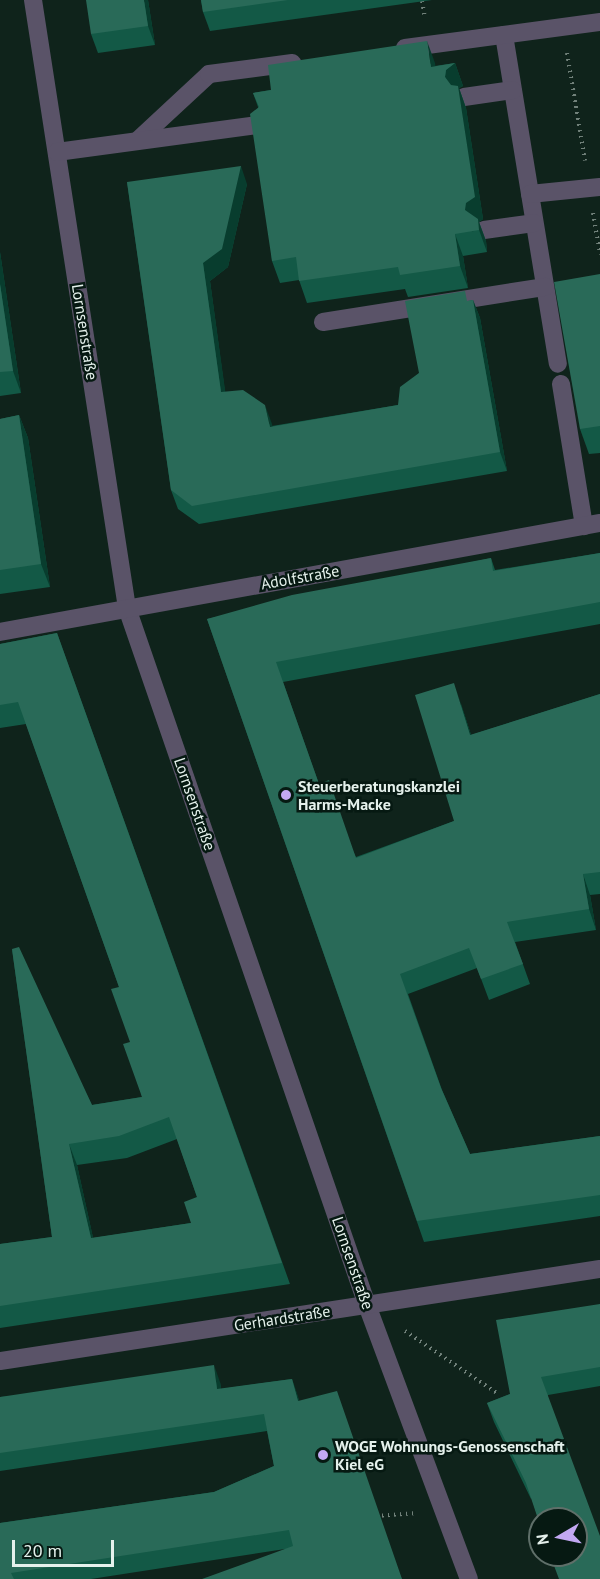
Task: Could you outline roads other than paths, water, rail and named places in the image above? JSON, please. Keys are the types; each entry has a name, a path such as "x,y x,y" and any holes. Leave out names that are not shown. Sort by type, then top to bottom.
{"street":[{"name":"Lornsenstraße","path":"33,0 127,608 368,1305 469,1579"},
{"path":"390,50 600,22"},
{"path":"504,35 558,364"},
{"path":"136,141 209,74 309,61"},
{"path":"464,97 513,90"},
{"path":"57,152 256,125"},
{"path":"530,194 595,187"},
{"path":"484,230 534,223"},
{"path":"323,322 545,287"},
{"path":"561,384 592,524"},
{"name":"Adolfstraße","path":"0,632 592,524"},
{"name":"Gerhardstraße","path":"0,1361 600,1269"}],"place":[{"name":"Steuerberatungskanzlei Harms-Macke","path":"286,795"},
{"name":"WOGE Wohnungs-Genossenschaft Kiel eG","path":"323,1455"}]}
